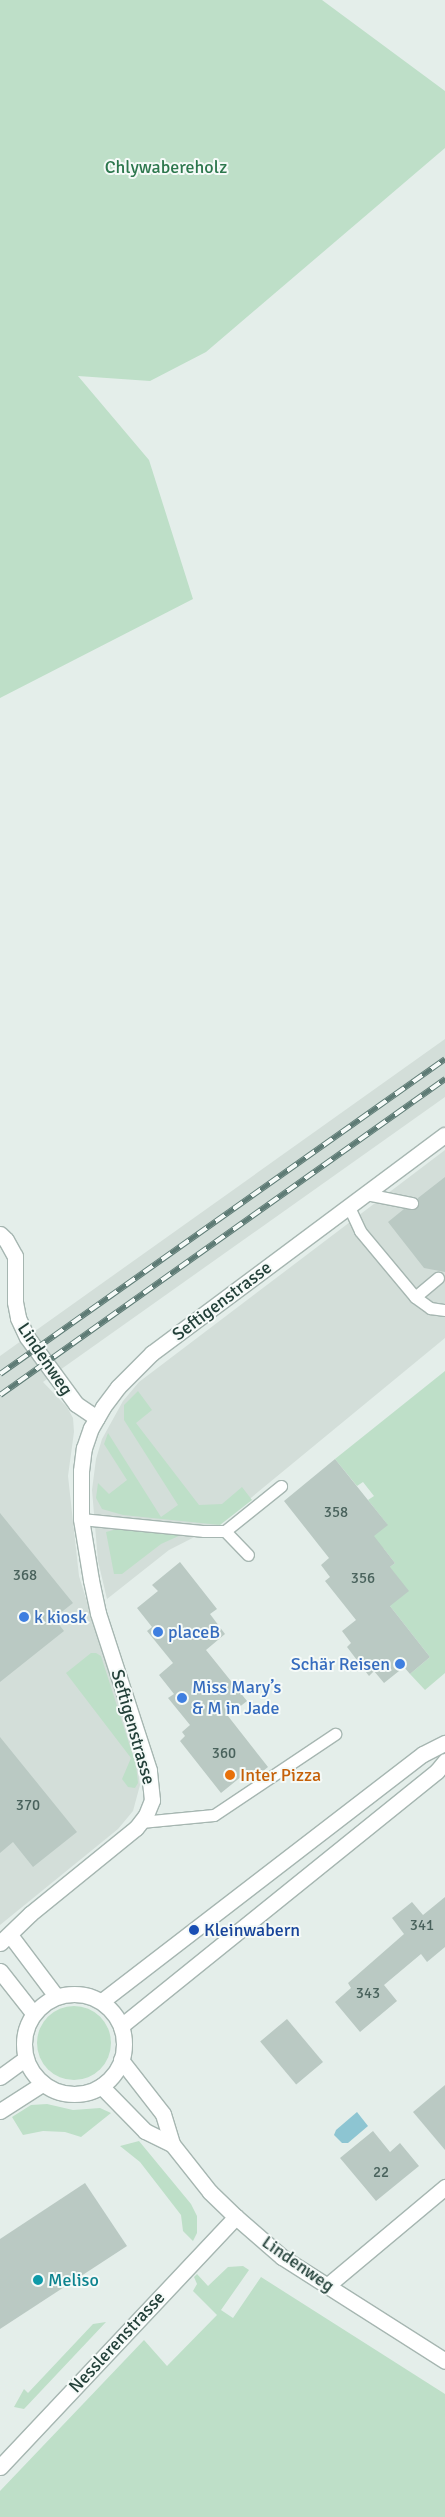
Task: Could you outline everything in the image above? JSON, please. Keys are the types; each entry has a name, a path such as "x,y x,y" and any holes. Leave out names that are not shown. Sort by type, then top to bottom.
{"street":[{"name":"Seftigenstrasse","path":"5,1939 30,1914 141,1822 150,1807 152,1782 98,1613 82,1519 81,1471 84,1448 97,1418 118,1387 152,1352 445,1135"},
{"name":"Lindenweg","path":"0,1234 6,1240 14,1256 15,1302 18,1318 27,1337 76,1404 97,1418"},
{"path":"102,2001 422,1754 445,1743"},
{"path":"121,2026 437,1771 445,1761"},
{"path":"5,1939 56,1996"},
{"path":"0,1971 33,2013"},
{"path":"72,1993 87,1995 102,2001 113,2012 121,2026 124,2043 122,2060 114,2075 101,2086 87,2093 72,2095 56,2092 42,2084 32,2073 25,2059 23,2043 26,2027 33,2013 43,2003 56,1996 72,1993"},
{"path":"0,2077 25,2059"},
{"name":"Lindenweg","path":"122,2060 163,2114 172,2144 210,2192 236,2217 282,2257 445,2361"},
{"path":"0,2111 42,2084"},
{"name":"Lindenweg","path":"101,2086 145,2131 172,2144"},
{"path":"328,2285 445,2187"},
{"name":"Nesslerenstrasse","path":"0,2467 236,2217"}],"lane":[{"path":"366,1194 412,1203"},
{"path":"349,1207 360,1231 415,1297 430,1308 445,1310"},
{"path":"415,1297 438,1278"},
{"path":"82,1519 204,1531 224,1531 281,1486"},
{"path":"224,1531 248,1555"},
{"path":"141,1822 214,1815 336,1734"}],"shaded area":[{"path":"445,1039 445,1097 43,1382 67,1407 73,1418 74,1432 68,1476 79,1576 137,1764 140,1785 133,1811 118,1829 0,1925 0,1356"},
{"path":"445,1150 445,1338 218,1525 169,1550 107,1599 98,1561 92,1490 96,1459 102,1439 123,1401 139,1382"}],"green space":[{"name":"Chlywabereholz","path":"0,0 322,0 445,91 445,148 206,352 150,381 78,376 149,460 193,599 0,698"},
{"path":"445,1371 445,1673 425,1690 410,1674 430,1657 390,1606 390,1567 395,1563 384,1549 368,1540 387,1524 368,1500 374,1496 363,1482 357,1486 335,1459"},
{"path":"138,1391 152,1410 136,1423 199,1505 222,1504 242,1487 252,1500 220,1525 123,1515 102,1509 96,1498 98,1483 109,1494 127,1480 104,1444 108,1433 161,1517 178,1505 124,1420 124,1405"},
{"path":"124,1527 183,1534 161,1544 122,1574 114,1574 106,1532"},
{"path":"91,1653 101,1656 136,1765 138,1783 135,1788 128,1787 122,1779 131,1758 66,1673"},
{"path":"74,2006 88,2009 100,2017 108,2029 111,2043 108,2057 100,2069 88,2077 74,2080 60,2077 48,2069 40,2057 37,2043 40,2029 48,2017 60,2009"},
{"path":"47,2104 73,2110 100,2108 111,2113 81,2137 65,2132 43,2131 23,2135 12,2117 31,2105"},
{"path":"139,2141 191,2204 197,2216 197,2233 193,2241 183,2231 181,2215 140,2162 120,2146"},
{"path":"243,2266 249,2270 221,2310 233,2318 261,2277 445,2394 445,2517 0,2517 0,2491 144,2340 167,2366 217,2315 193,2291 197,2284 194,2277 197,2274 208,2286 228,2267"},
{"path":"106,2322 24,2409 14,2407 24,2389 28,2393 93,2324"}],"water":[{"path":"357,2112 368,2126 348,2143 342,2143 334,2135 336,2130"}],"building":[{"path":"445,1177 445,1272 424,1268 388,1222 404,1209 417,1208 419,1204 418,1198"},
{"path":"335,1459 388,1525 374,1536 395,1563 390,1567 409,1591 390,1606 430,1657 410,1674 404,1667 384,1683 374,1671 369,1676 347,1647 351,1643 342,1631 356,1620 325,1581 330,1577 321,1565 329,1558 284,1501"},
{"path":"0,1513 73,1603 54,1618 64,1631 0,1682"},
{"path":"180,1562 217,1609 210,1614 225,1634 206,1650 247,1701 228,1716 268,1767 248,1783 242,1776 221,1793 180,1741 185,1736 182,1732 190,1725 168,1698 174,1694 159,1675 173,1663 147,1631 152,1627 137,1608 158,1591 152,1585"},
{"path":"0,1737 77,1832 33,1867 13,1842 0,1853"},
{"path":"445,1897 445,1947 427,1962 421,1954 384,1985 397,2001 360,2032 335,2002 351,1988 348,1983 404,1934 392,1918 412,1902 423,1915"},
{"path":"287,2019 323,2062 296,2084 260,2041"},
{"path":"445,2085 445,2150 413,2112"},
{"path":"373,2131 390,2152 400,2143 419,2166 376,2201 340,2158"},
{"name":"Meliso","path":"85,2183 127,2246 0,2329 0,2239"}],"railway":[{"path":"0,1374 445,1059"},
{"path":"0,1395 445,1079"}],"place":[{"name":"k kiosk","path":"24,1617"},
{"name":"placeB","path":"158,1632"},
{"name":"Schär Reisen","path":"400,1664"},
{"name":"Miss Mary’s & M in Jade","path":"182,1698"},
{"name":"Inter Pizza","path":"230,1775"},
{"name":"Kleinwabern","path":"194,1930"},
{"name":"Meliso","path":"38,2280"}]}
